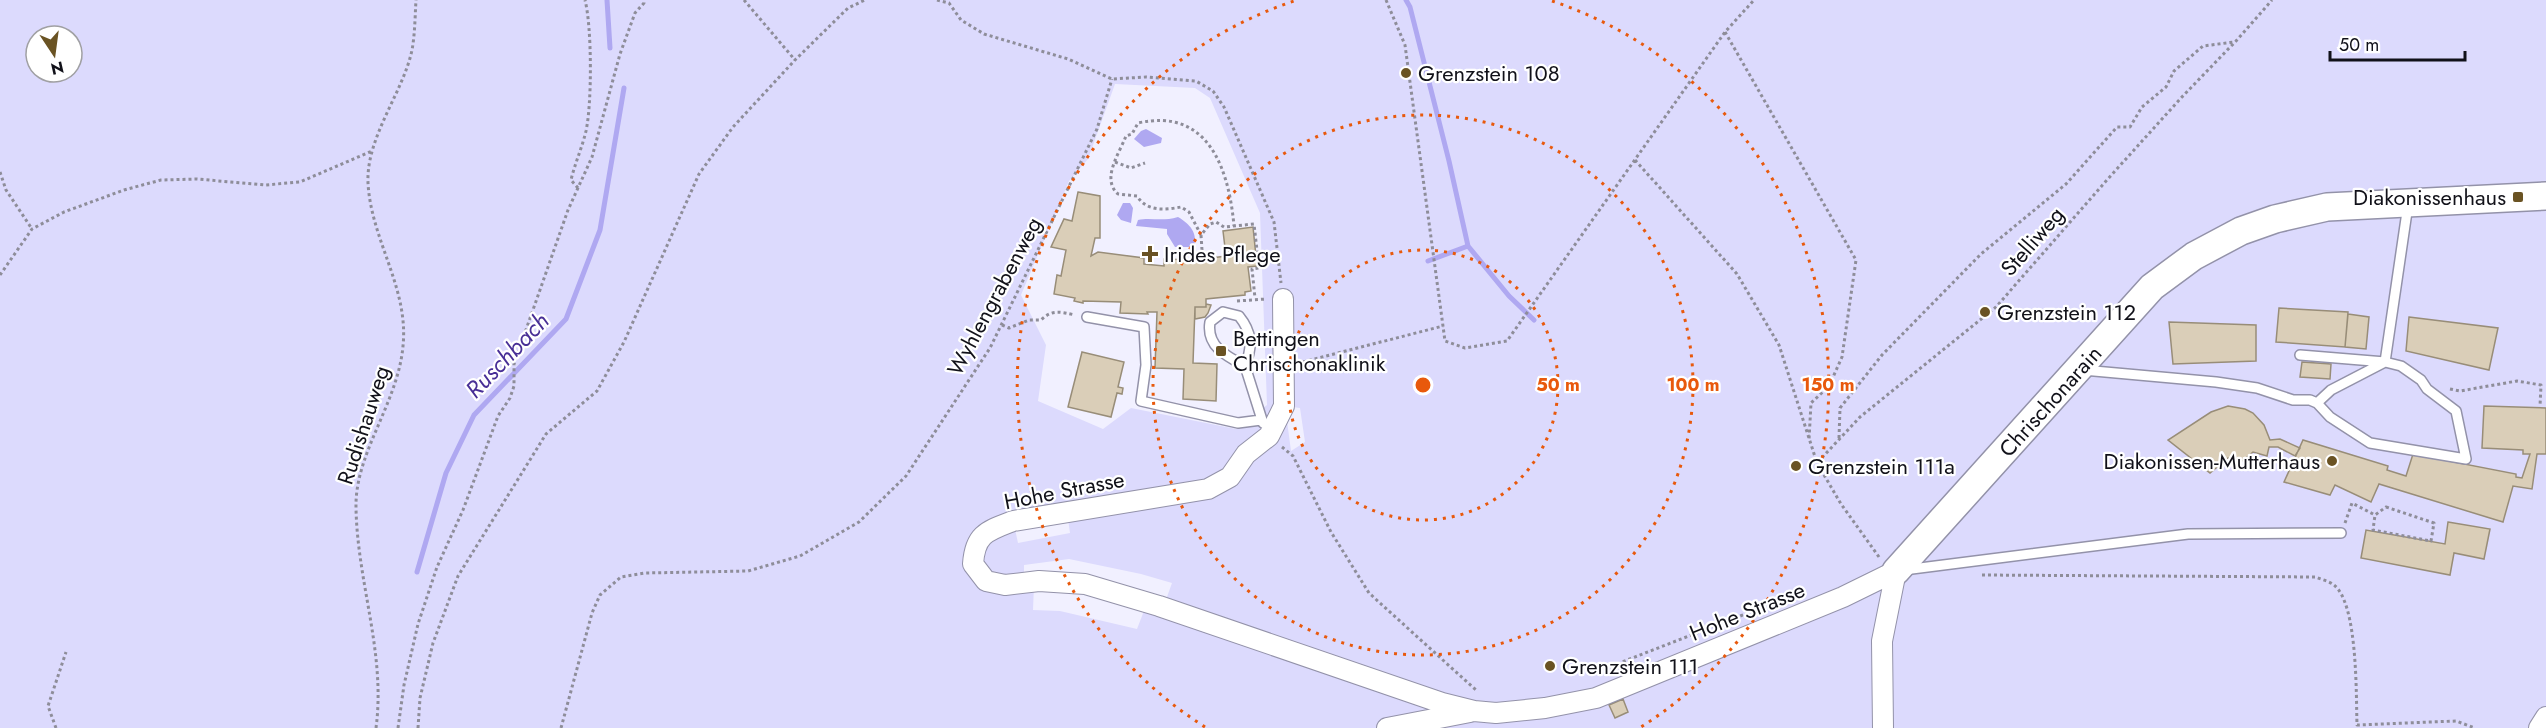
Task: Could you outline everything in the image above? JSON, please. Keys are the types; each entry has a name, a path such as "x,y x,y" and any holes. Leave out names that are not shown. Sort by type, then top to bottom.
{"street":[{"name":"Chrischonarain","path":"1896,571 2152,287 2194,256 2241,231 2275,219 2327,207 2546,196"},
{"name":"Hohe Strasse","path":"1283,299 1284,406 1265,428 1230,477 1208,489 1013,521 988,531 974,546 973,564 986,581 1005,585 1039,581 1086,584 1170,610 1442,703 1474,711 1497,713 1545,708 1596,698 1843,597 1896,571"},
{"path":"1883,728 1882,641 1896,571"},
{"name":"Hohe Strasse","path":"1387,728 1474,711"},
{"path":"2540,728 2546,717"}],"lane":[{"path":"2385,362 2409,203"},
{"path":"1087,317 1144,327 1146,365 1141,401 1265,428 1245,366 1214,345 1209,332 1210,322 1223,312 1239,316 1248,327 1251,341 1250,354 1245,366"},
{"path":"2079,369 2216,382 2257,388 2293,400 2310,400 2317,403 2330,417 2370,443 2466,459 2456,411 2402,366 2385,362 2300,355"},
{"path":"2317,403 2331,390 2385,362"},
{"path":"1896,571 2188,534 2341,533"}],"path":[{"name":"Rudishauweg","path":"376,728 380,700 378,662 359,541 356,505 360,474 394,393 403,348 405,322 398,286 374,218 368,182 372,151 412,51 416,0"},
{"path":"578,188 571,180 589,112 585,0"},
{"path":"398,728 404,685 418,624 437,567 463,510 498,416 510,398 514,386 514,364 578,188 592,157 620,54 635,13 644,0"},
{"path":"744,0 795,60"},
{"path":"418,728 420,698 433,643 458,576 546,434 597,391 624,342 699,174 733,128 795,60 848,8 865,0"},
{"path":"938,0 949,1 961,20 984,34 1068,60 1112,79 1146,77 1196,81 1214,91 1224,107 1274,222 1283,299"},
{"path":"1386,0 1405,45 1445,341 1465,348 1506,341 1725,32 1754,0"},
{"name":"Stelliweg","path":"1817,463 1860,417 1996,307 2166,114 2272,0"},
{"path":"1725,32 1856,260 1842,357 1829,386 1811,403 1809,440"},
{"path":"1838,440 1840,408 1882,355 1973,262 2066,184 2117,127 2130,127 2142,106 2166,87 2174,71 2203,46 2236,41"},
{"name":"Wyhlengrabenweg","path":"561,728 592,613 600,595 621,577 645,573 748,572 800,556 859,522 906,476 990,348 1002,325 1097,129 1112,79"},
{"path":"1202,250 1201,235 1189,212 1181,207 1164,210 1141,203 1137,196 1118,194 1110,185 1110,176 1126,136 1132,134 1138,123 1161,121 1187,127 1202,138 1219,158 1227,176 1234,226"},
{"path":"0,274 32,229 74,208 124,190 161,180 265,185 300,182 372,151"},
{"path":"1635,160 1737,274 1779,345 1817,463 1841,504 1884,564 1896,571"},
{"path":"1115,162 1135,168 1145,163"},
{"path":"0,172 6,190 32,229"},
{"path":"1201,235 1210,224 1216,222 1224,227 1254,224 1259,267 1252,269 1255,298"},
{"path":"1002,325 1009,328 1029,320 1041,320 1048,313 1059,311 1087,317"},
{"path":"1282,367 1443,326"},
{"path":"2427,389 2442,388 2460,391 2517,381 2541,384 2541,405"},
{"path":"2541,399 2546,399"},
{"path":"1265,428 1293,456 1331,532 1369,593 1468,681 1497,713"},
{"path":"2341,533 2352,503 2375,515"},
{"path":"2386,507 2434,523 2431,541 2373,530 2375,515 2386,507"},
{"path":"1979,575 2316,578 2334,585 2346,602 2356,663 2357,725 2456,721 2475,728"},
{"path":"56,728 48,706 66,652"}],"shaded area":[{"path":"0,0 2546,0 2546,728 0,728","holes":["1115,84 1195,88 1210,98 1260,213 1267,405 1236,429 1131,408 1103,429 1038,401 1046,345 1021,295 1069,181 1088,159","1285,406 1300,408 1305,442 1291,451","1068,519 1070,533 1018,543 1015,529","1069,559 1172,583 1163,608 1147,603 1137,629 1060,611 1033,610 1034,585 1024,586 1024,565"]},
{"path":"1146,129 1162,138 1161,143 1144,147 1134,139"},
{"path":"1123,203 1130,203 1133,208 1131,223 1121,220 1117,215"},
{"path":"1178,217 1192,229 1195,237 1194,247 1175,247 1167,234 1167,229 1136,226 1138,220"}],"building":[{"path":"1078,192 1100,196 1100,238 1095,238 1091,256 1098,252 1144,258 1144,264 1164,266 1164,259 1196,260 1226,256 1223,231 1253,227 1257,266 1248,267 1251,291 1245,292 1245,295 1206,299 1206,307 1195,307 1193,363 1217,364 1216,401 1183,399 1184,369 1155,368 1157,312 1120,313 1121,302 1083,301 1083,303 1074,301 1075,298 1054,294 1057,275 1061,276 1066,250 1051,247 1064,219 1072,221"},
{"path":"1206,304 1211,305 1208,313 1205,317 1195,319 1195,307 1206,307"},
{"path":"2279,308 2348,312 2345,347 2276,342"},
{"path":"2348,314 2369,317 2366,349 2345,347"},
{"path":"2409,317 2498,328 2489,370 2406,351"},
{"path":"2169,322 2256,325 2256,361 2173,364"},
{"path":"1082,352 1124,362 1118,387 1123,388 1122,394 1117,393 1111,417 1068,407"},
{"path":"2302,362 2331,364 2330,379 2300,377"},
{"path":"2228,406 2253,413 2264,425 2270,440 2280,439 2300,448 2295,456 2278,447 2269,447 2267,456 2253,452 2242,461 2228,458 2210,473 2168,440 2211,412"},
{"name":"Diakonissen-Mutterhaus","path":"2484,406 2546,408 2546,454 2537,454 2532,489 2513,486 2503,522 2379,484 2371,502 2335,485 2330,495 2284,482 2303,440 2388,466 2387,470 2406,476 2413,454 2516,474 2516,477 2522,478 2530,454 2523,454 2523,450 2482,448"},
{"path":"2448,522 2490,529 2484,559 2454,553 2450,575 2361,558 2366,530 2445,544"},
{"path":"1623,699 1628,712 1615,718 1609,705"}],"waterway":[{"name":"Ruschbach","path":"607,0 610,48"},
{"path":"1406,0 1410,7 1449,161 1468,246 1509,296 1534,320"},
{"name":"Ruschbach","path":"417,572 446,473 474,415 566,319 600,230 624,88"},
{"path":"1428,261 1468,246"}],"place":[{"name":"Grenzstein 108","path":"1406,73"},
{"name":"Diakonissenhaus","path":"2518,197"},
{"name":"Irides Pflege","path":"1150,254"},
{"name":"Grenzstein 112","path":"1985,312"},
{"name":"Bettingen Chrischonaklinik","path":"1221,351"},
{"name":"Diakonissen-Mutterhaus","path":"2332,461"},
{"name":"Grenzstein 111a","path":"1796,466"},
{"name":"Grenzstein 111","path":"1550,666"}]}
